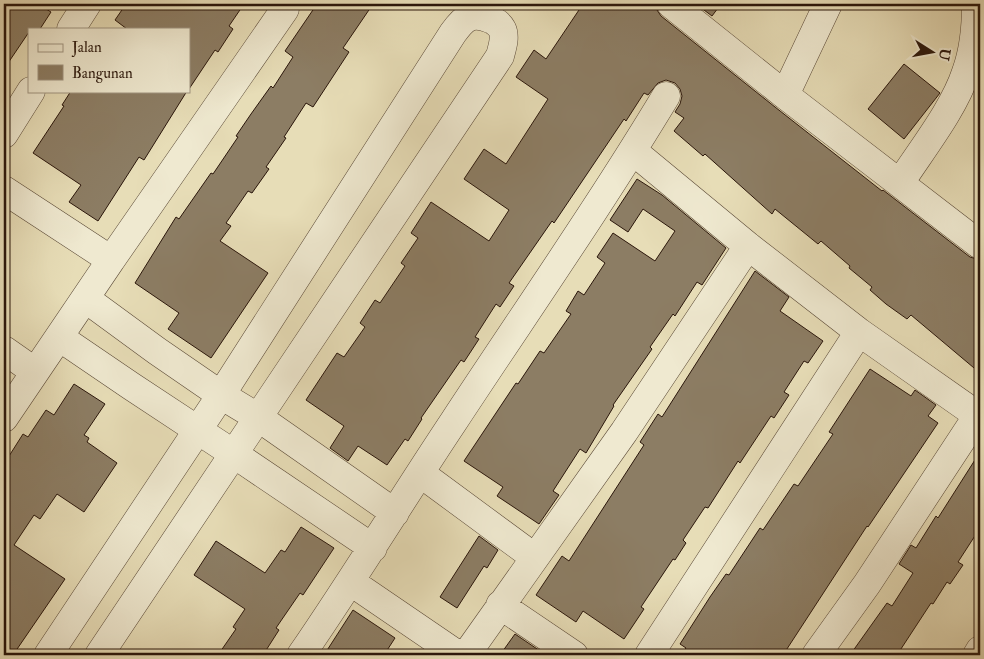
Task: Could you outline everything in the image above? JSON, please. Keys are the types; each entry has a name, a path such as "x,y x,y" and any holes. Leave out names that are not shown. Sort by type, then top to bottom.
{"street":[{"path":"72,28 88,4"},
{"path":"4,418 34,371 86,299 285,9 285,4"},
{"path":"671,4 980,245"},
{"path":"785,94 828,4"},
{"path":"900,183 952,103 966,72 975,31 976,4"},
{"path":"48,655 220,395 453,32 474,9 481,15 493,20 502,28 504,40 500,56 99,655"},
{"path":"4,134 30,92"},
{"path":"301,655 351,582 420,473 632,152 666,96"},
{"path":"632,152 748,246 859,332 979,416 816,655"},
{"path":"4,190 112,260"},
{"path":"466,655 624,432 748,246"},
{"path":"86,299 220,395 259,418 395,513"},
{"path":"649,655 859,332"},
{"path":"59,337 373,548"},
{"path":"4,350 34,371"},
{"path":"420,473 534,557"},
{"path":"351,582 458,655"},
{"path":"500,605 574,655"},
{"path":"977,655 980,650"}],"building":[{"path":"4,4 38,4 51,12 41,28 28,28 28,33 4,69"},
{"path":"126,4 244,4 229,26 233,29 218,52 215,50 190,88 190,28 126,28 115,20"},
{"path":"317,4 373,4 343,48 349,52 313,107 306,103 284,137 286,138 266,167 269,169 252,193 248,191 226,223 231,226 220,241 268,273 211,358 168,329 179,313 135,283 176,217 179,219 211,173 213,174 251,114 271,86 273,88 293,57 285,51"},
{"path":"583,4 656,4 661,16 775,107 970,257 980,260 980,373 911,315 907,319 886,304 870,290 872,287 821,241 818,244 775,209 772,214 705,154 703,156 674,131 684,118 675,112 682,96 680,89 675,83 666,80 658,83 648,95 644,93 626,121 624,119 554,223 552,221 509,283 514,286 500,307 496,304 475,337 479,339 464,362 461,360 421,418 408,441 405,439 387,465 358,446 348,461 330,448 344,426 306,400 337,353 344,357 365,327 360,323 375,300 380,303 405,266 401,263 418,238 411,233 431,202 489,241 509,210 464,179 484,149 506,164 548,99 516,77 534,50 546,59"},
{"path":"696,4 721,4 712,16"},
{"path":"904,64 940,93 904,139 868,109"},
{"path":"70,92 186,92 144,160 139,157 98,221 69,202 81,185 33,153 64,106 62,105"},
{"path":"637,179 662,195 726,248 702,285 697,282 675,316 673,314 650,347 652,349 613,405 586,453 580,449 553,491 559,495 539,524 497,496 503,487 464,461 516,383 518,384 540,351 544,353 571,314 566,311 578,291 584,295 605,263 597,257 613,233 655,261 675,231 643,209 628,232 610,220"},
{"path":"755,271 789,297 780,311 823,341 808,363 804,361 784,392 789,395 774,418 771,416 740,463 738,461 708,508 705,507 683,540 686,543 641,607 644,609 624,639 583,611 576,622 536,595 562,556 569,561 644,445 640,442 658,414 662,417"},
{"path":"870,369 911,396 915,390 936,405 928,416 938,423 867,526 783,655 681,655 686,648 680,644 710,597 726,574 729,575 760,528 763,530 794,484 798,486 833,434 829,432"},
{"path":"74,384 105,404 84,435 89,438 87,442 117,463 84,512 57,494 40,519 34,515 14,545 65,579 13,655 4,655 4,464 23,434 28,437 46,410 54,415"},
{"path":"980,452 980,528 958,562 963,565 950,584 947,582 933,604 931,603 897,655 850,655 887,603 892,606 913,573 899,564 911,545 916,548 936,516 938,518"},
{"path":"301,527 334,548 303,595 300,593 276,628 279,630 263,655 218,655 236,629 233,627 245,609 194,575 216,541 265,573 281,550 285,552"},
{"path":"479,536 498,550 487,568 484,566 457,608 440,597"},
{"path":"353,610 395,638 384,655 324,655"},
{"path":"515,634 546,655 500,655"}]}
